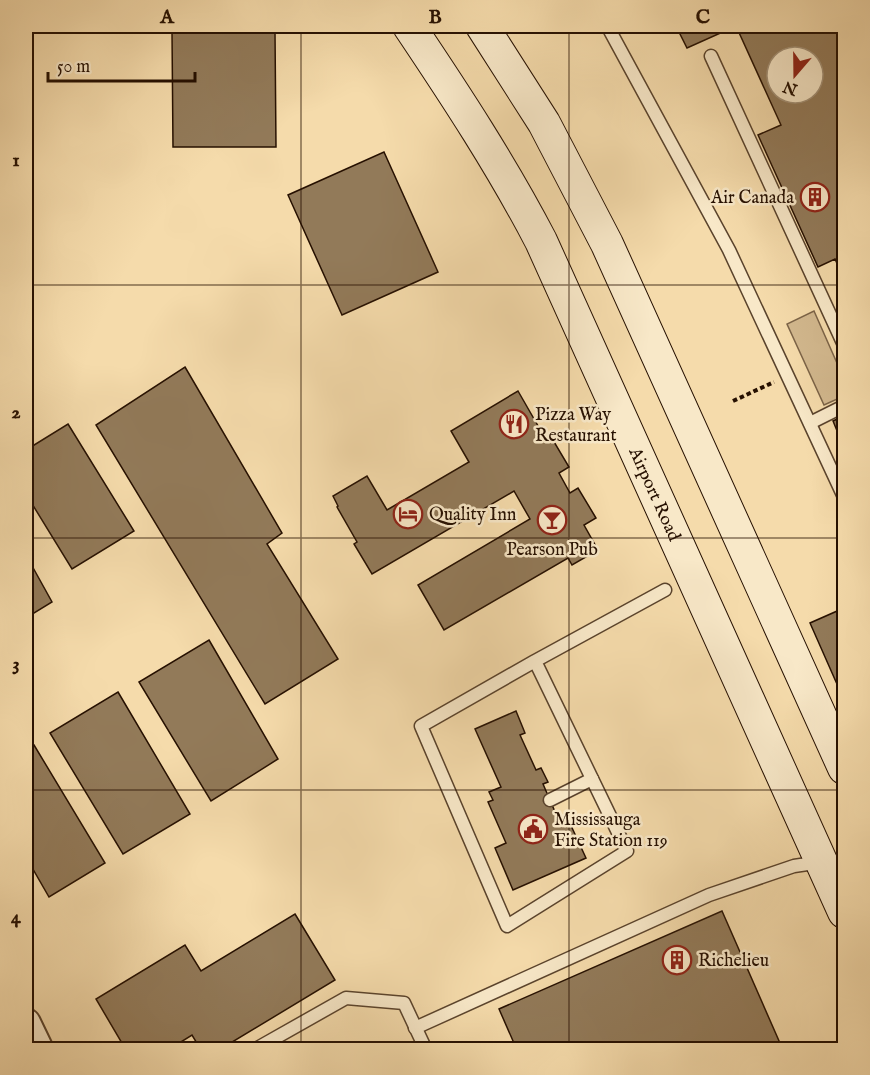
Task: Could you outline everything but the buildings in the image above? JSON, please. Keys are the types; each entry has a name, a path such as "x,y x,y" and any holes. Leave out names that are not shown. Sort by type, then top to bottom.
{"main road":[{"name":"Airport Road","path":"409,26 486,143 517,195 541,242 833,864 844,912"},
{"path":"482,26 544,123 607,244 844,768"}],"street":[{"path":"26,1023 39,1050"}],"lane":[{"path":"605,26 609,29 729,250 844,497"},
{"path":"711,56 844,345"},
{"path":"810,423 844,406"},
{"path":"535,661 627,851 507,926 421,726 535,661 664,590"},
{"path":"550,800 592,779"},
{"path":"416,1028 709,895 794,866 833,864"},
{"path":"254,1050 346,998 404,1003 426,1050"}],"path":[{"path":"733,401 787,375"}],"shaded area":[{"path":"814,311 844,379 844,396 824,405 787,324"}],"place":[{"name":"Air Canada","path":"815,197"},
{"name":"Pizza Way Restaurant","path":"514,424"},
{"name":"Quality Inn","path":"408,514"},
{"name":"Pearson Pub","path":"552,520"},
{"name":"Mississauga Fire Station 119","path":"533,829"},
{"name":"Richelieu","path":"677,960"}]}
